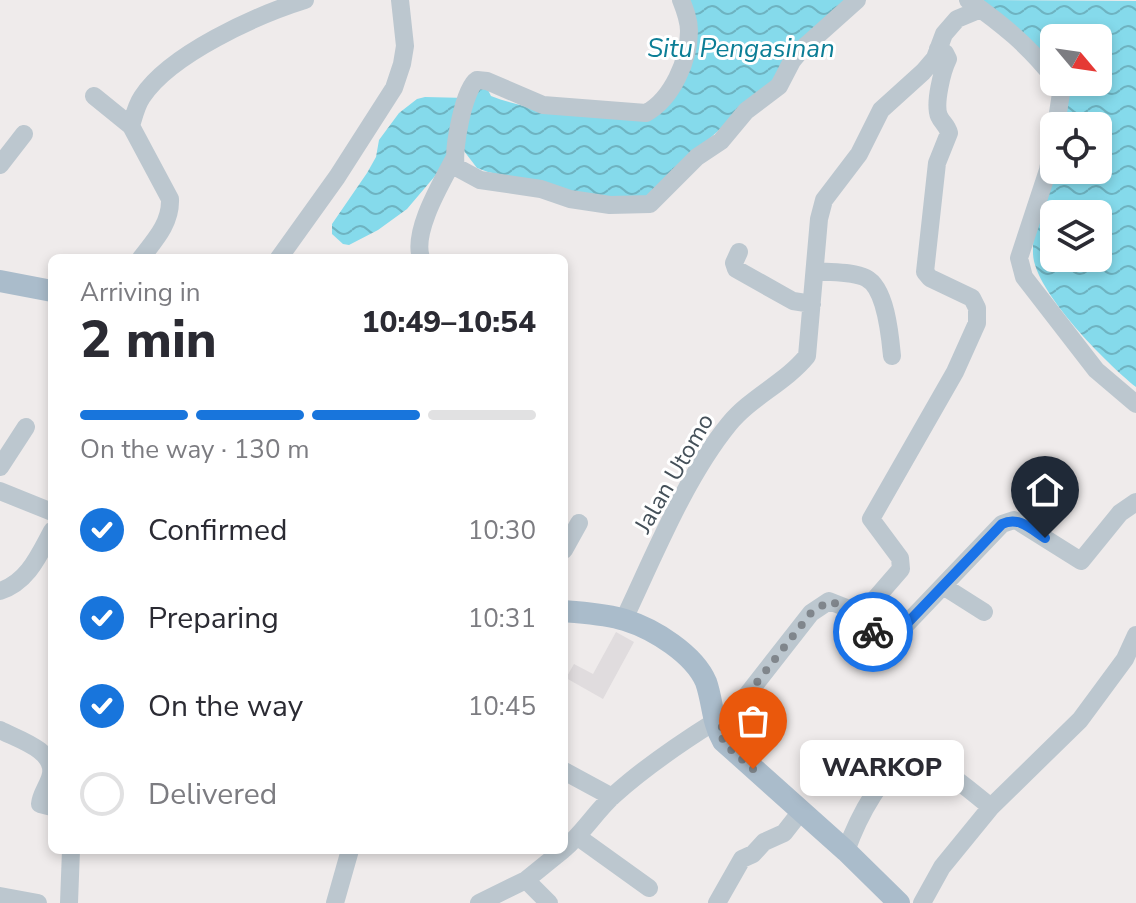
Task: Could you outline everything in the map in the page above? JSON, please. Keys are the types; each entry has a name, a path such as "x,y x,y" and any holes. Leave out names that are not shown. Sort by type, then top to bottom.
{"main road":[{"path":"0,281 48,290"},
{"path":"568,612 624,619 692,660 706,683 716,727 729,748 802,810 899,903"}],"street":[{"path":"131,126 140,99 164,74 231,30 264,13 305,0"},
{"path":"293,254 346,178 397,90 411,43 402,0"},
{"path":"419,254 421,231 455,154 468,87 472,82 481,79 543,105 646,113 656,107 667,93 685,54 688,17 681,0"},
{"path":"455,154 457,168 480,180 541,189 570,199 610,205 650,204 697,157 721,141 746,111 779,86 801,50 857,0"},
{"path":"862,614 901,569 900,558 871,519 955,372 977,323 977,308 972,298 930,278 925,272 937,163 949,133 939,116 938,106 941,78 948,59 938,49 944,34 975,5 1006,26 1040,60"},
{"name":"Jalan Utomo","path":"624,619 681,499 727,426 747,404 799,366 807,356 821,207 859,154 881,110 923,72 938,49"},
{"path":"282,254 397,90"},
{"path":"94,96 131,126 170,199 163,228 144,254"},
{"path":"0,165 24,134"},
{"path":"1043,184 1019,258 1024,277 1096,370 1136,404"},
{"path":"739,252 734,263 736,269 793,301 812,304"},
{"path":"815,271 862,276 870,280 879,293 887,318 892,356"},
{"path":"0,467 26,427"},
{"path":"0,491 48,510"},
{"path":"649,888 568,845 612,797 647,767 716,727 811,613 829,601 862,614 875,634 882,640 890,639 1002,524 1014,520 1081,561 1120,513 1136,502"},
{"path":"568,543 579,523"},
{"path":"0,591 13,586 24,576 48,537"},
{"path":"943,586 984,612"},
{"path":"922,903 942,867 991,807 1080,720 1125,659 1136,635"},
{"path":"0,730 48,758"},
{"path":"846,851 856,824 882,781 908,761 920,762 954,779 991,807"},
{"path":"568,773 612,797"},
{"path":"48,781 40,804 48,806"},
{"path":"717,903 742,859 753,854 764,842 783,834 802,810"},
{"path":"69,903 71,854"},
{"path":"335,903 349,854"},
{"path":"479,903 526,880 557,854"},
{"path":"526,880 549,903"},
{"path":"0,896 38,903"}],"shaded area":[{"path":"616,632 634,642 603,699 568,679 574,664 593,674"}],"water":[{"name":"Situ Pengasinan","path":"685,0 849,0 784,71 645,197 610,200 488,172 477,168 464,151 435,176 407,209 378,230 349,245 343,244 332,234 332,224 376,157 379,140 399,113 417,99 467,98 478,84 485,84 491,96 527,107 639,118 674,91"},
{"path":"983,0 1136,1 1136,387 1108,362 1058,306 1036,268 1033,253 1040,211 1040,272 1112,272 1112,200 1044,200 1049,184 1112,184 1112,112 1062,112 1062,96 1112,96 1112,24 1040,24 1040,55"}],"way so far":[{"path":"753,769 729,748 718,732 811,613 829,601 862,614 873,632"}],"place":[{"name":"WARKOP","path":"753,769"}],"route":[{"path":"873,632 882,640 896,635 1002,524 1014,520 1045,538"}]}
